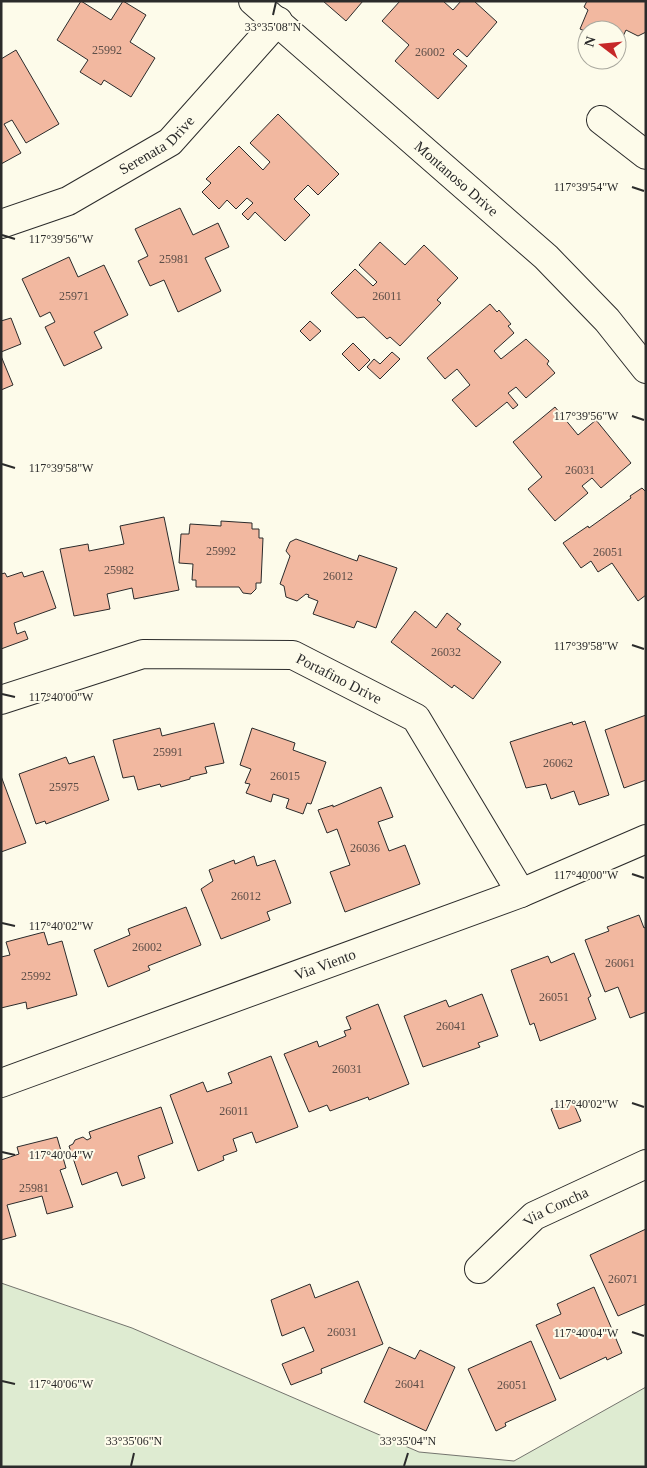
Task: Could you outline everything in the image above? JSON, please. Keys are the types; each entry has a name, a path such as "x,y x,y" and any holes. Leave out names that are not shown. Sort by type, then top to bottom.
{"street":[{"name":"Montanoso Drive","path":"254,1 546,257 607,320 646,369"},
{"name":"Serenata Drive","path":"1,224 68,201 170,142 278,21"},
{"path":"601,120 646,155"},
{"name":"Portafino Drive","path":"1,700 142,654 294,655 416,718 521,894"},
{"name":"Via Viento","path":"1,1083 521,894 646,839"},
{"name":"Via Concha","path":"479,1270 534,1216 646,1164"}],"green space":[{"path":"1,1283 132,1328 419,1452 514,1461 646,1387 646,1467 1,1467"}],"building":[{"path":"81,1 111,20 123,1 146,15 130,42 155,58 131,97 104,80 101,85 80,72 88,60 57,40"},
{"path":"323,1 363,1 346,21"},
{"path":"400,1 443,1 453,10 461,1 474,1 497,22 467,57 458,49 453,54 467,66 438,99 395,61 409,45 382,21"},
{"path":"587,1 646,1 646,32 638,36 627,30 627,20 584,20 588,10 584,7"},
{"path":"16,50 59,124 26,143 12,120 4,124 21,153 1,164 1,59"},
{"path":"278,114 339,174 318,195 308,185 294,199 310,215 285,241 255,212 248,220 242,214 253,203 247,198 236,209 227,200 219,209 202,192 211,183 206,179 239,146 263,170 270,162 250,143"},
{"path":"180,208 193,235 218,223 229,247 205,258 221,291 178,312 164,280 150,286 138,261 148,256 135,229"},
{"path":"380,242 405,265 424,245 458,278 437,300 441,303 400,346 390,337 387,339 364,317 357,318 331,293 355,269 373,286 377,282 359,265"},
{"path":"69,257 78,277 104,265 128,315 94,332 102,348 64,366 45,327 55,322 50,312 40,317 22,279"},
{"path":"490,304 497,312 499,310 511,324 508,326 514,333 494,351 501,359 526,339 549,361 547,364 555,373 526,398 516,387 508,393 518,405 513,409 507,402 476,427 452,400 470,385 457,369 445,379 427,358"},
{"path":"11,318 21,344 1,352 1,321"},
{"path":"310,321 321,331 310,341 300,331"},
{"path":"353,343 370,360 359,371 342,354"},
{"path":"392,352 400,359 380,379 367,367 374,359 380,364"},
{"path":"1,356 13,385 1,390"},
{"path":"555,407 578,435 596,420 631,463 601,488 592,478 582,486 588,493 555,521 528,489 542,477 513,442"},
{"path":"642,488 646,492 646,595 638,601 612,563 598,572 591,561 581,568 563,543 588,526 589,528"},
{"path":"164,517 179,590 134,599 132,588 107,594 110,609 74,616 60,549 88,544 89,551 124,544 120,526"},
{"path":"221,521 252,523 252,529 259,529 259,538 263,538 261,583 256,583 256,589 251,594 243,593 239,587 196,587 196,580 192,580 193,564 179,563 181,534 189,534 190,524 221,526"},
{"path":"296,539 357,561 359,555 397,568 376,628 357,621 354,628 313,614 318,601 308,597 309,595 306,594 297,601 286,597 284,586 280,584 290,556 286,551 290,542"},
{"path":"43,571 56,608 14,623 17,634 25,631 28,639 1,649 1,574 5,573 7,577 22,572 24,577"},
{"path":"415,611 436,628 447,613 461,624 457,629 501,662 473,699 454,685 452,688 391,642"},
{"path":"646,715 646,780 624,788 605,730"},
{"path":"585,721 609,795 579,805 574,791 551,799 546,784 526,788 510,742 572,722 573,725"},
{"path":"214,723 224,763 205,767 207,773 161,787 160,784 138,790 134,776 123,778 113,740 160,728 162,736"},
{"path":"252,728 295,743 293,750 326,762 311,804 307,803 303,814 286,808 289,799 273,794 271,802 246,793 250,784 245,783 251,769 240,765"},
{"path":"94,756 109,800 46,824 45,821 36,824 19,774 66,757 69,764"},
{"path":"1,776 26,843 1,852"},
{"path":"381,787 393,817 378,822 389,851 405,845 420,884 345,912 330,872 350,865 337,829 327,833 318,810 333,805 333,807"},
{"path":"254,856 257,866 275,860 291,903 267,912 270,920 221,939 201,889 213,881 209,870 234,860 235,864"},
{"path":"186,907 201,945 148,966 150,970 108,987 94,950 130,935 128,929"},
{"path":"639,915 644,928 646,927 646,1012 630,1018 618,987 605,992 585,940 609,931 607,927"},
{"path":"44,932 48,945 62,941 77,995 27,1009 26,1002 1,1008 1,957 10,955 6,942"},
{"path":"574,953 591,996 588,998 596,1019 540,1041 534,1023 530,1025 511,970 548,956 551,963"},
{"path":"482,994 498,1036 478,1043 480,1047 423,1067 404,1016 446,1000 449,1007"},
{"path":"378,1004 409,1084 369,1100 368,1097 330,1111 327,1105 309,1112 284,1054 317,1041 319,1047 346,1036 344,1031 351,1029 346,1017"},
{"path":"271,1056 298,1127 256,1143 252,1132 233,1139 237,1151 223,1156 224,1160 198,1171 170,1095 203,1082 207,1092 232,1083 228,1073"},
{"path":"572,1100 581,1121 559,1129 551,1109"},
{"path":"161,1107 173,1143 138,1156 145,1178 122,1186 117,1172 82,1185 69,1146 75,1140 83,1137 87,1140 91,1138 89,1132"},
{"path":"57,1137 66,1168 60,1170 73,1207 47,1214 42,1196 7,1205 16,1236 1,1240 1,1160 19,1154 17,1147"},
{"path":"646,1229 646,1304 618,1316 590,1255"},
{"path":"358,1281 383,1344 321,1369 322,1373 291,1385 282,1364 314,1351 304,1327 282,1336 271,1300 310,1284 315,1298"},
{"path":"594,1287 622,1353 607,1360 606,1357 560,1379 536,1325 561,1314 557,1304"},
{"path":"531,1341 556,1400 505,1423 506,1426 496,1431 468,1369"},
{"path":"389,1347 415,1359 420,1350 455,1367 426,1431 364,1402"}]}
